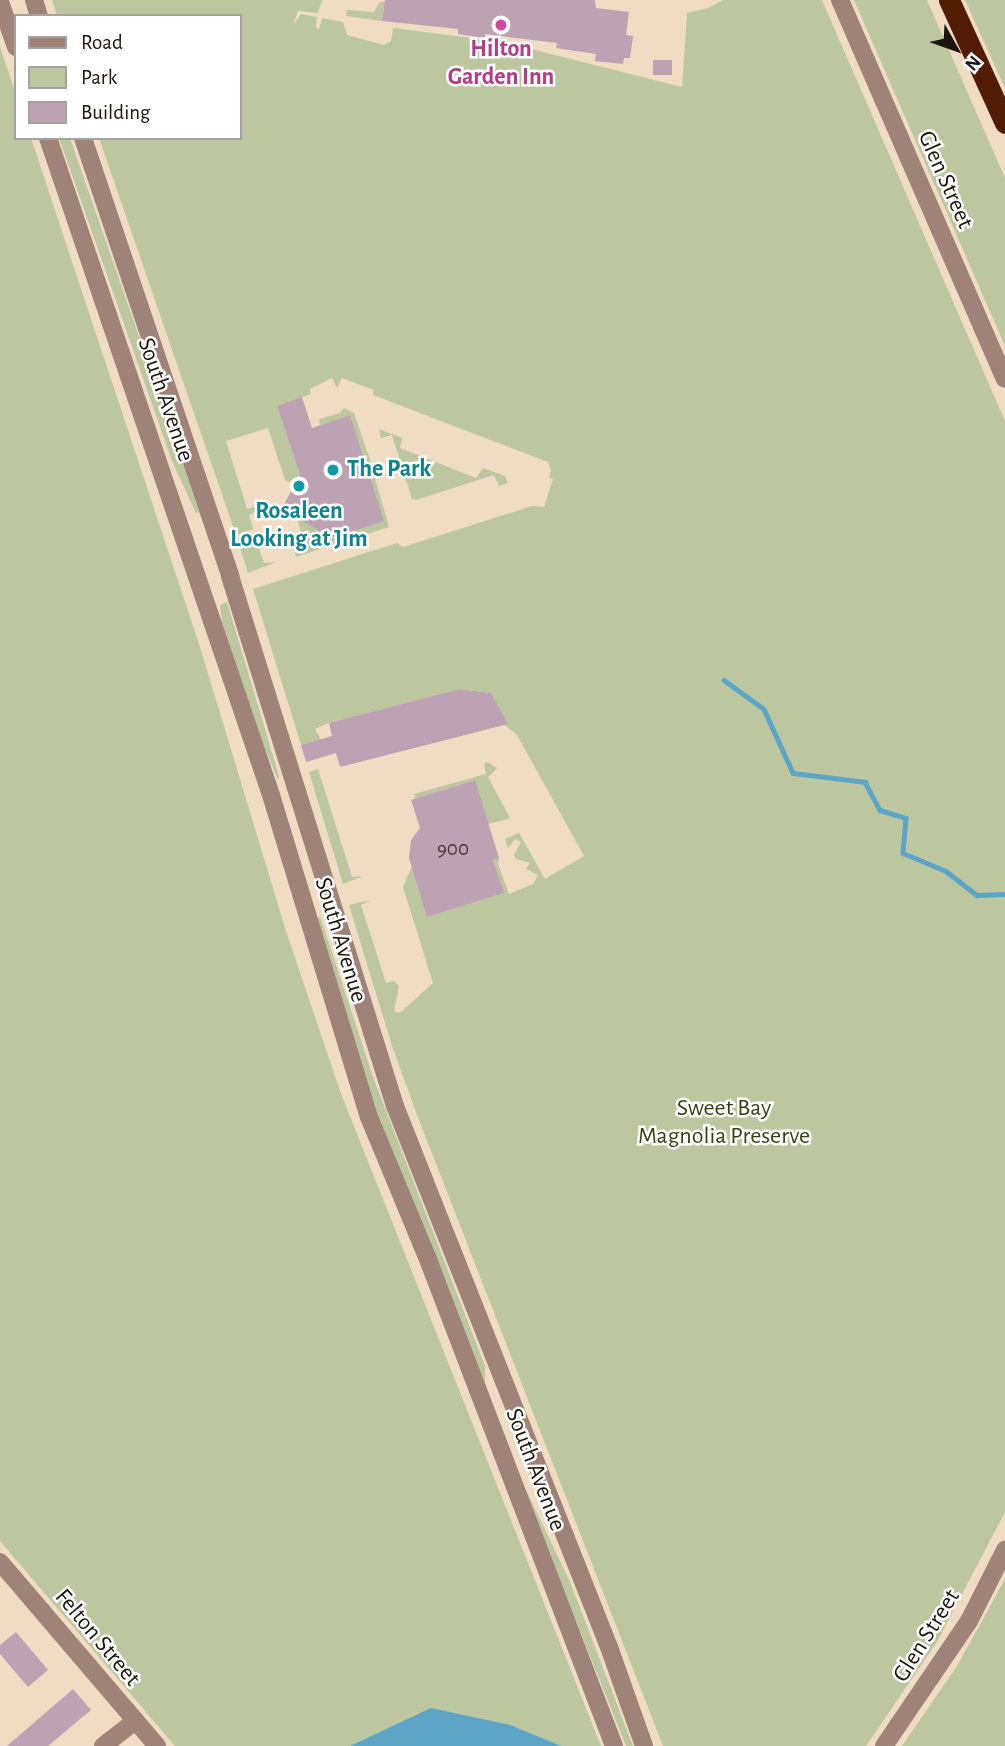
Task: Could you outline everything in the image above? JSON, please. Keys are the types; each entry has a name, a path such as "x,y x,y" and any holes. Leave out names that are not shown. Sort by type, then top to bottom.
{"highway":[{"path":"950,0 1005,123"}],"street":[{"name":"Glen Street","path":"840,0 1005,379"},
{"path":"0,2 14,41"},
{"name":"South Avenue","path":"49,140 271,796 369,1116 434,1275 614,1746"},
{"name":"South Avenue","path":"84,140 232,583 395,1105 609,1647 645,1746"},
{"name":"Glen Street","path":"884,1746 969,1621 1005,1549"},
{"name":"Felton Street","path":"0,1562 157,1746"},
{"path":"103,1746 135,1721"}],"green space":[{"name":"Sweet Bay Magnolia Preserve","path":"52,0 322,0 318,13 298,11 293,25 301,14 317,17 316,28 319,29 322,18 343,22 347,35 384,45 391,41 393,28 503,42 682,87 687,13 708,8 723,0 822,0 1005,421 1005,1512 937,1642 866,1746 663,1746 417,1115 392,1046 349,905 371,900 361,905 386,983 394,981 399,986 394,1011 400,1013 433,983 403,887 412,866 427,917 503,893 493,860 499,858 498,864 509,894 533,884 538,875 526,869 530,863 516,859 514,855 521,842 515,839 508,848 505,839 519,833 545,879 584,856 517,735 505,725 507,724 491,693 459,689 329,723 315,729 321,740 301,745 253,589 397,543 403,547 532,506 544,507 553,479 549,478 551,470 548,462 373,395 374,390 342,378 337,388 332,378 310,389 311,394 277,406 300,475 295,485 285,480 268,428 226,441 247,509 258,506 261,508 249,515 253,529 236,535 100,140 242,140 242,14 56,14"},
{"path":"854,0 927,0 1005,178 1005,346"},
{"path":"965,0 1005,0 1005,88"},
{"path":"385,1 382,21 346,16 347,10 374,12 379,3"},
{"path":"0,47 14,88 14,140 32,140 200,647 286,931 340,1091 601,1746 175,1746 0,1541"},
{"path":"60,140 71,140 199,512 196,513 172,461"},
{"path":"344,408 354,413 372,466 367,468 350,416 320,425 319,419 340,413"},
{"path":"379,429 402,438 400,448 476,478 483,468 505,476 508,483 499,486 494,475 412,499 392,435 381,438"},
{"path":"374,475 389,527 296,557 295,553 306,549 298,522 308,503 321,542 383,521 369,476"},
{"path":"254,533 264,563 276,562 248,573 237,538"},
{"path":"227,602 278,780 251,717 222,622 220,605"},
{"path":"487,762 497,768 488,777 510,818 488,824 474,780 415,799 414,794 486,774 484,764"},
{"path":"318,769 352,877 363,876 343,884 309,772"},
{"path":"320,916 373,1077 485,1366 485,1383 363,1078 316,920"},
{"path":"526,1490 570,1582 633,1746 626,1746 524,1491"},
{"path":"1005,1579 1005,1746 902,1746 957,1666"}],"water":[{"path":"431,1708 510,1725 561,1746 350,1746"}],"building":[{"name":"Hilton Garden Inn","path":"385,0 595,0 596,8 629,12 626,35 633,36 630,58 624,58 623,64 595,61 596,54 556,48 557,43 485,34 485,38 458,34 458,29 382,21"},
{"path":"653,60 672,60 672,75 653,75"},
{"name":"The Park","path":"302,397 312,428 350,415 384,521 321,542 317,529 281,510 300,475 277,406"},
{"path":"459,689 491,693 508,724 340,767 336,753 306,762 301,745 332,736 329,723"},
{"path":"475,780 499,858 493,860 504,893 427,917 409,858 411,840 420,828 411,800"},
{"path":"16,1632 48,1670 28,1687 0,1654 0,1645"},
{"path":"73,1689 91,1710 48,1746 7,1746"}],"waterway":[{"path":"724,680 764,709 793,773 865,782 880,810 906,818 903,853 946,871 977,895 1005,894"}],"place":[{"name":"Hilton Garden Inn","path":"501,25"},
{"name":"The Park","path":"333,470"},
{"name":"Rosaleen Looking at Jim","path":"299,486"}]}
